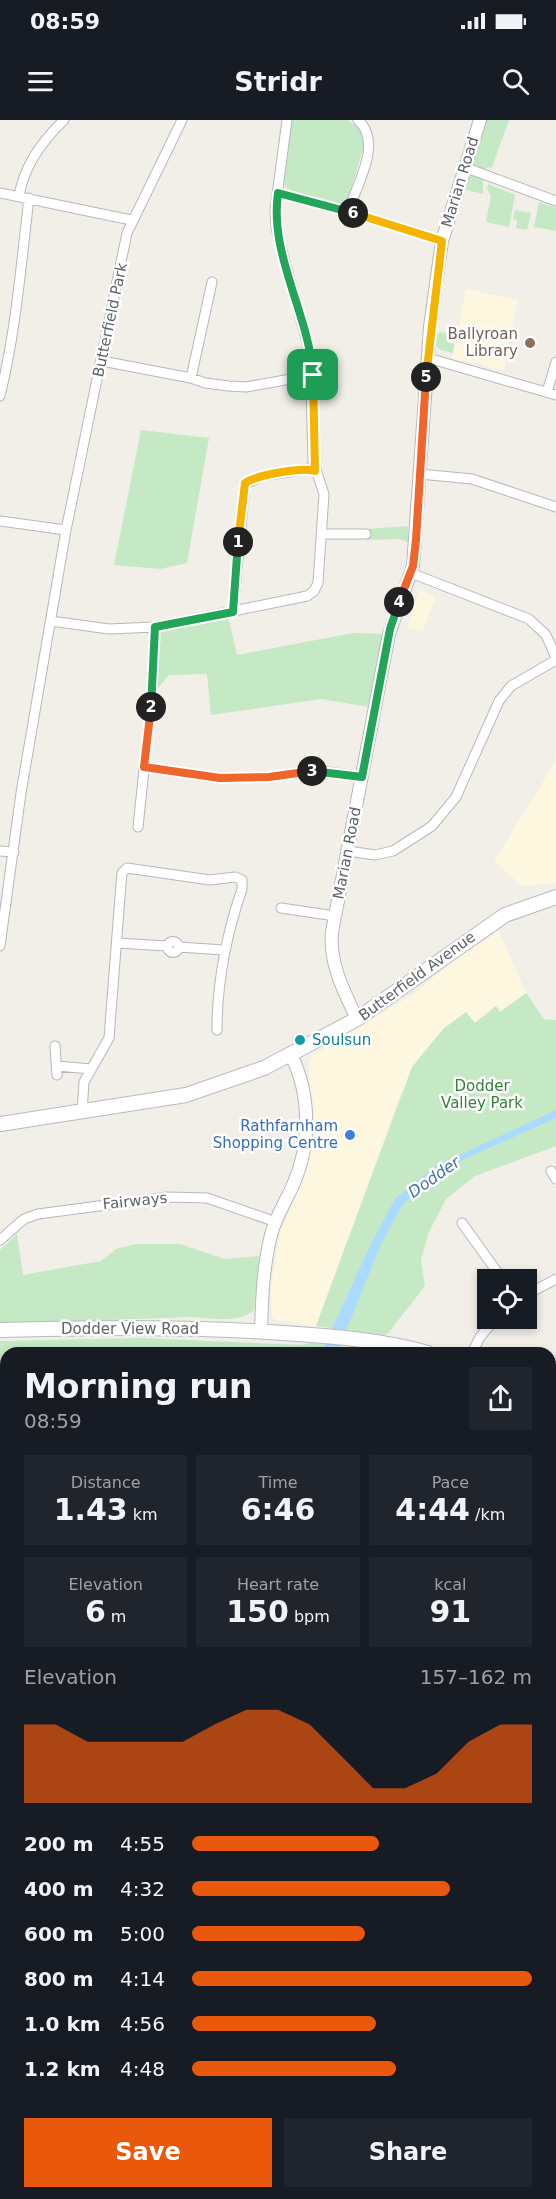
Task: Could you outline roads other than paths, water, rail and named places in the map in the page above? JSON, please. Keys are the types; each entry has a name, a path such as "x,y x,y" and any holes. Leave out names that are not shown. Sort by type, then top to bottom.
{"main road":[{"name":"Butterfield Avenue","path":"0,1124 186,1095 220,1085 291,1055 357,1019 505,915 556,897"},
{"name":"Dodder View Road","path":"0,1330 132,1328 261,1331 350,1339 395,1347"}],"street":[{"path":"0,396 8,364 22,272 26,172 47,136 64,120"},
{"name":"Butterfield Park","path":"0,946 66,530 131,220 182,120"},
{"path":"51,621 109,629 155,627 307,596 314,591 323,534 324,494 315,471 312,438 313,375 306,335 276,228 286,120"},
{"path":"348,212 367,158 370,140 367,130 358,120"},
{"name":"Marian Road","path":"357,1019 345,993 330,948 390,629 411,573 416,540 428,358 442,241 480,120"},
{"path":"464,167 556,201"},
{"path":"0,193 131,220"},
{"path":"278,193 442,241"},
{"path":"191,378 212,282"},
{"path":"428,358 552,393 556,362"},
{"path":"102,361 191,378 205,383 246,387 313,375"},
{"path":"233,612 245,483 263,476 308,469 315,471"},
{"path":"420,474 471,479 556,507"},
{"path":"0,521 66,530"},
{"path":"323,534 366,534"},
{"path":"348,851 375,855 393,851 432,826 456,797 499,701 511,686 556,659 546,635 529,619 411,573"},
{"path":"138,827 154,672 155,627"},
{"path":"144,767 220,778 269,777 315,770 362,777"},
{"path":"0,851 14,852"},
{"path":"83,1112 85,1082 103,1053 109,1038 122,873 132,867 210,880 235,877 242,880 242,889 224,950 217,992 217,1030"},
{"path":"281,908 335,916"},
{"path":"117,943 167,946 173,942 178,947 224,950"},
{"path":"55,1046 57,1070 91,1069"},
{"path":"261,1331 264,1272 271,1233 300,1169 307,1130 300,1082 291,1055"},
{"name":"Fairways","path":"0,1240 24,1219 38,1214 167,1197 207,1197 276,1222"},
{"path":"462,1223 494,1269"},
{"path":"537,1289 556,1279"},
{"path":"475,1347 487,1329"}],"water":[{"name":"Dodder","path":"556,1110 556,1118 464,1159 429,1182 403,1204 381,1244 339,1347 324,1347 370,1246 395,1199 436,1166"}],"place":[{"name":"Ballyroan Library","path":"530,343"},
{"name":"Soulsun","path":"300,1040"},
{"name":"Rathfarnham Shopping Centre","path":"350,1135"}],"park label":[{"name":"Dodder Valley Park","path":"482,1094"}]}
